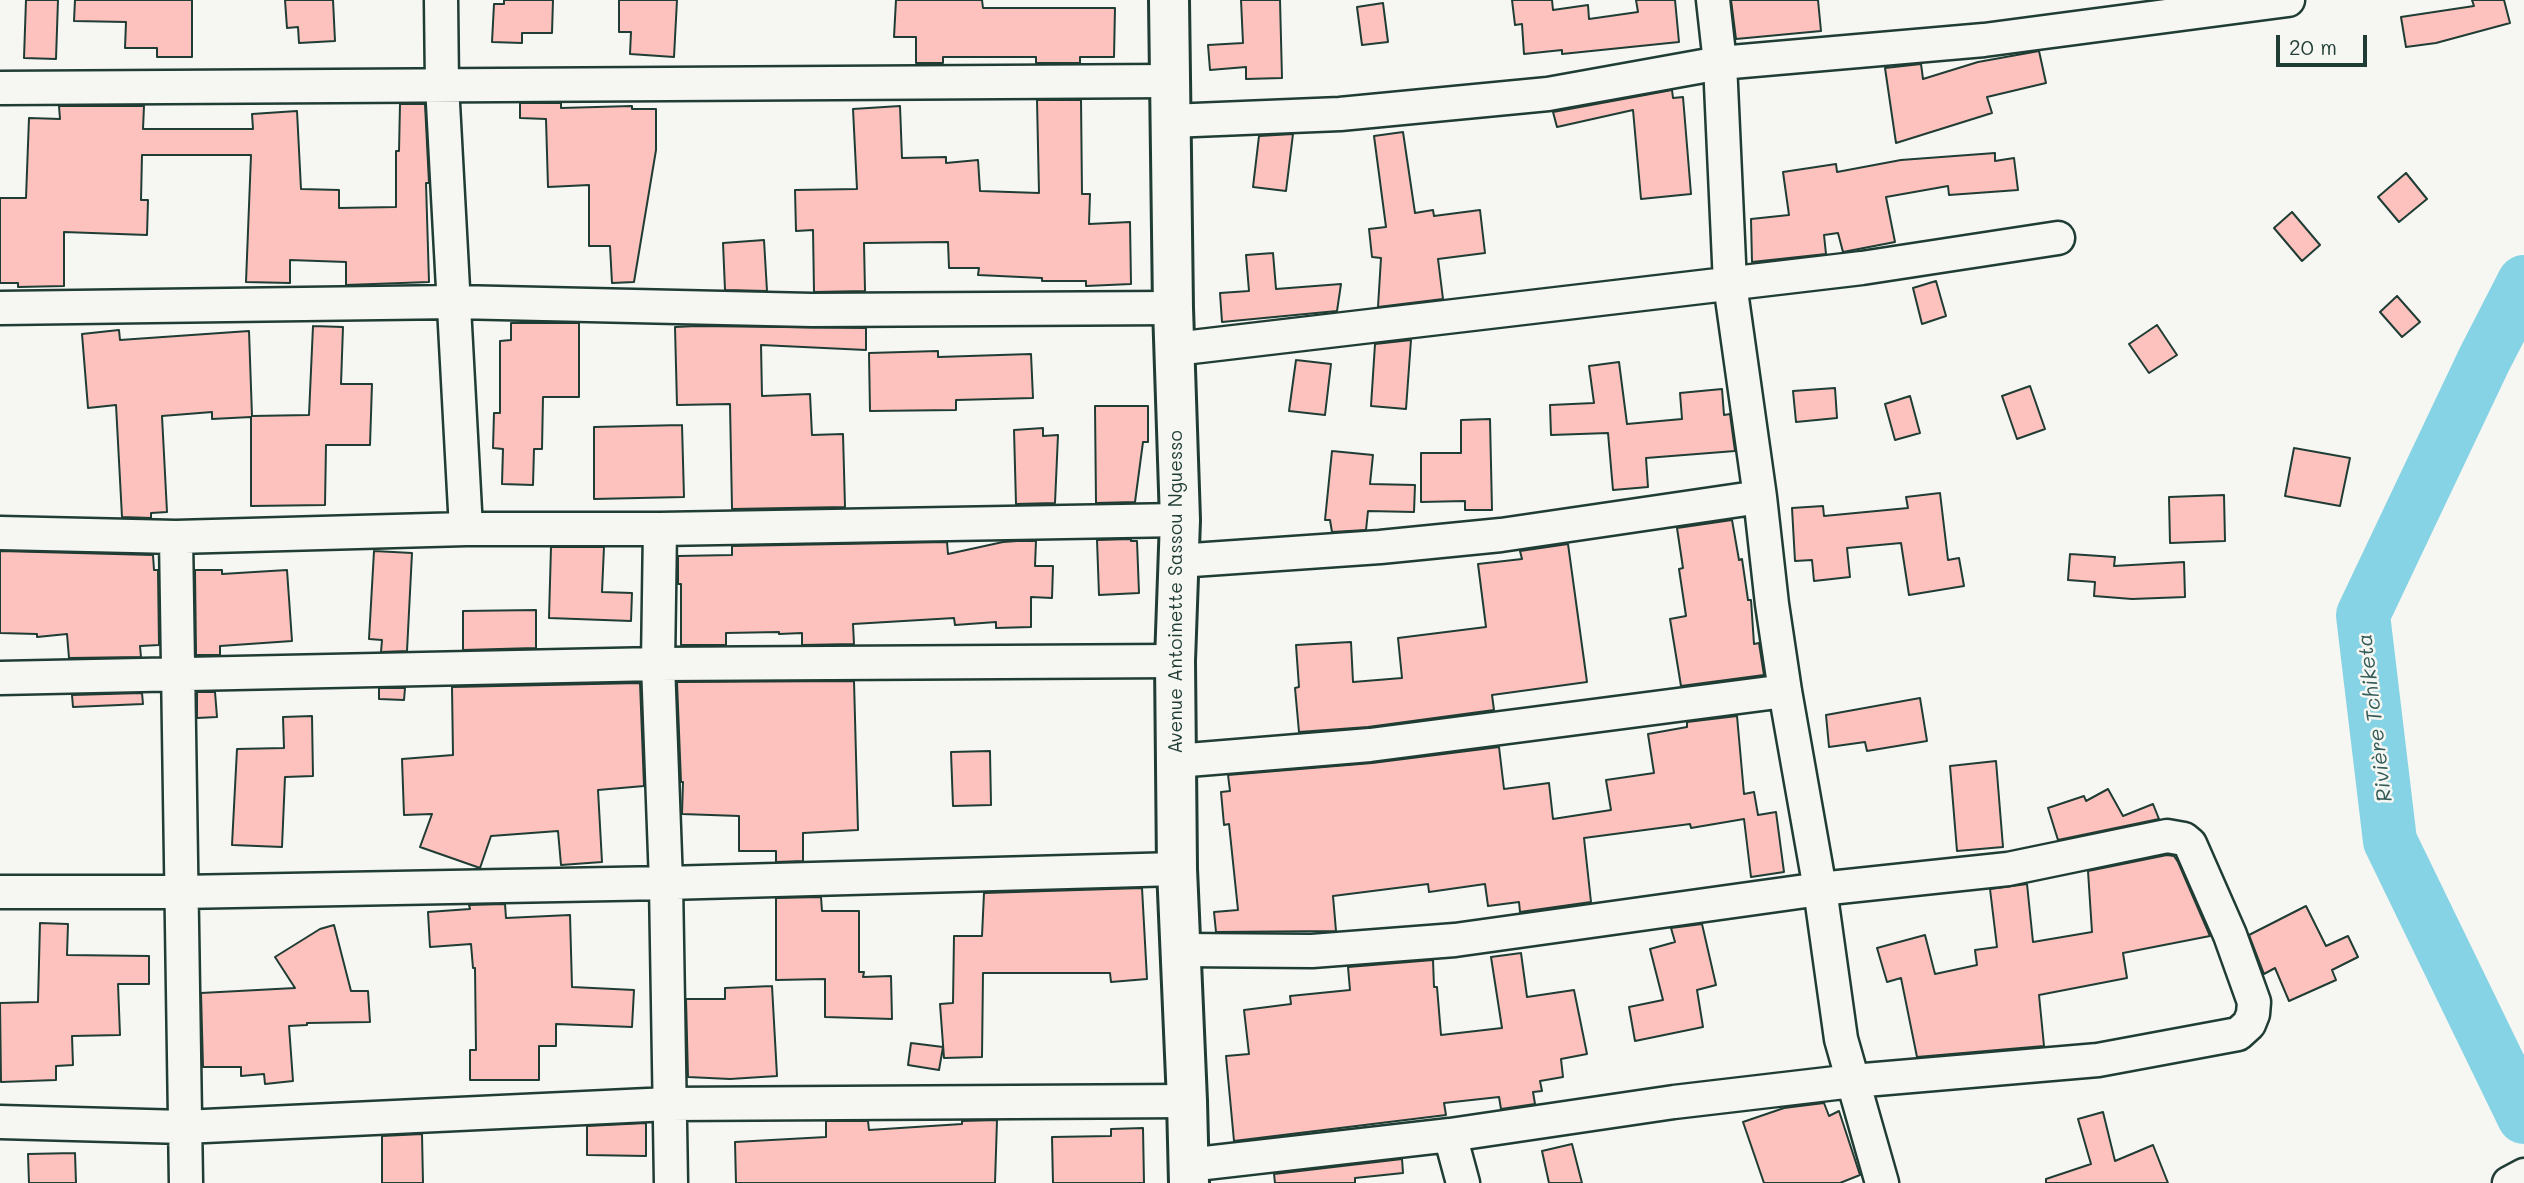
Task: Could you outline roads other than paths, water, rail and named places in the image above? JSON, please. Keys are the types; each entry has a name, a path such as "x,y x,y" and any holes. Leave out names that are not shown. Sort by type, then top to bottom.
{"street":[{"path":"441,0 442,85 466,529"},
{"name":"Avenue Antoinette Sassou Nguesso","path":"1168,0 1173,308 1180,520 1175,661 1177,869 1188,1174"},
{"path":"1713,0 1720,63 1730,284 1785,691 1820,889 1841,1038 1882,1183"},
{"path":"1170,121 1340,114 1548,94 1720,63 1984,40 2208,5 2288,0"},
{"path":"0,88 1169,81"},
{"path":"1175,348 1862,268 2058,238"},
{"path":"0,308 455,302 812,310 1173,308"},
{"path":"1178,561 1380,547 1501,535 1760,497"},
{"path":"0,533 176,537 466,529 660,529 1180,520"},
{"path":"660,529 659,664 671,1183"},
{"path":"176,537 186,1183"},
{"path":"0,678 178,672 659,664 1175,661"},
{"path":"1176,761 1370,746 1785,691"},
{"path":"1182,950 1312,951 1455,940 1820,889 2008,869 2167,836 2177,837 2190,844 2230,935 2254,1002 2249,1024 2238,1034 2098,1060 1853,1081 1674,1102 1188,1174"},
{"path":"0,892 180,892 666,883 1177,869"},
{"path":"0,1122 184,1127 669,1104 1187,1101"},
{"path":"1450,1135 1463,1183"},
{"path":"2509,1183 2524,1175"}],"waterway":[{"name":"Rivière Tchiketa","path":"2524,282 2363,615 2390,841 2524,1117"}]}
